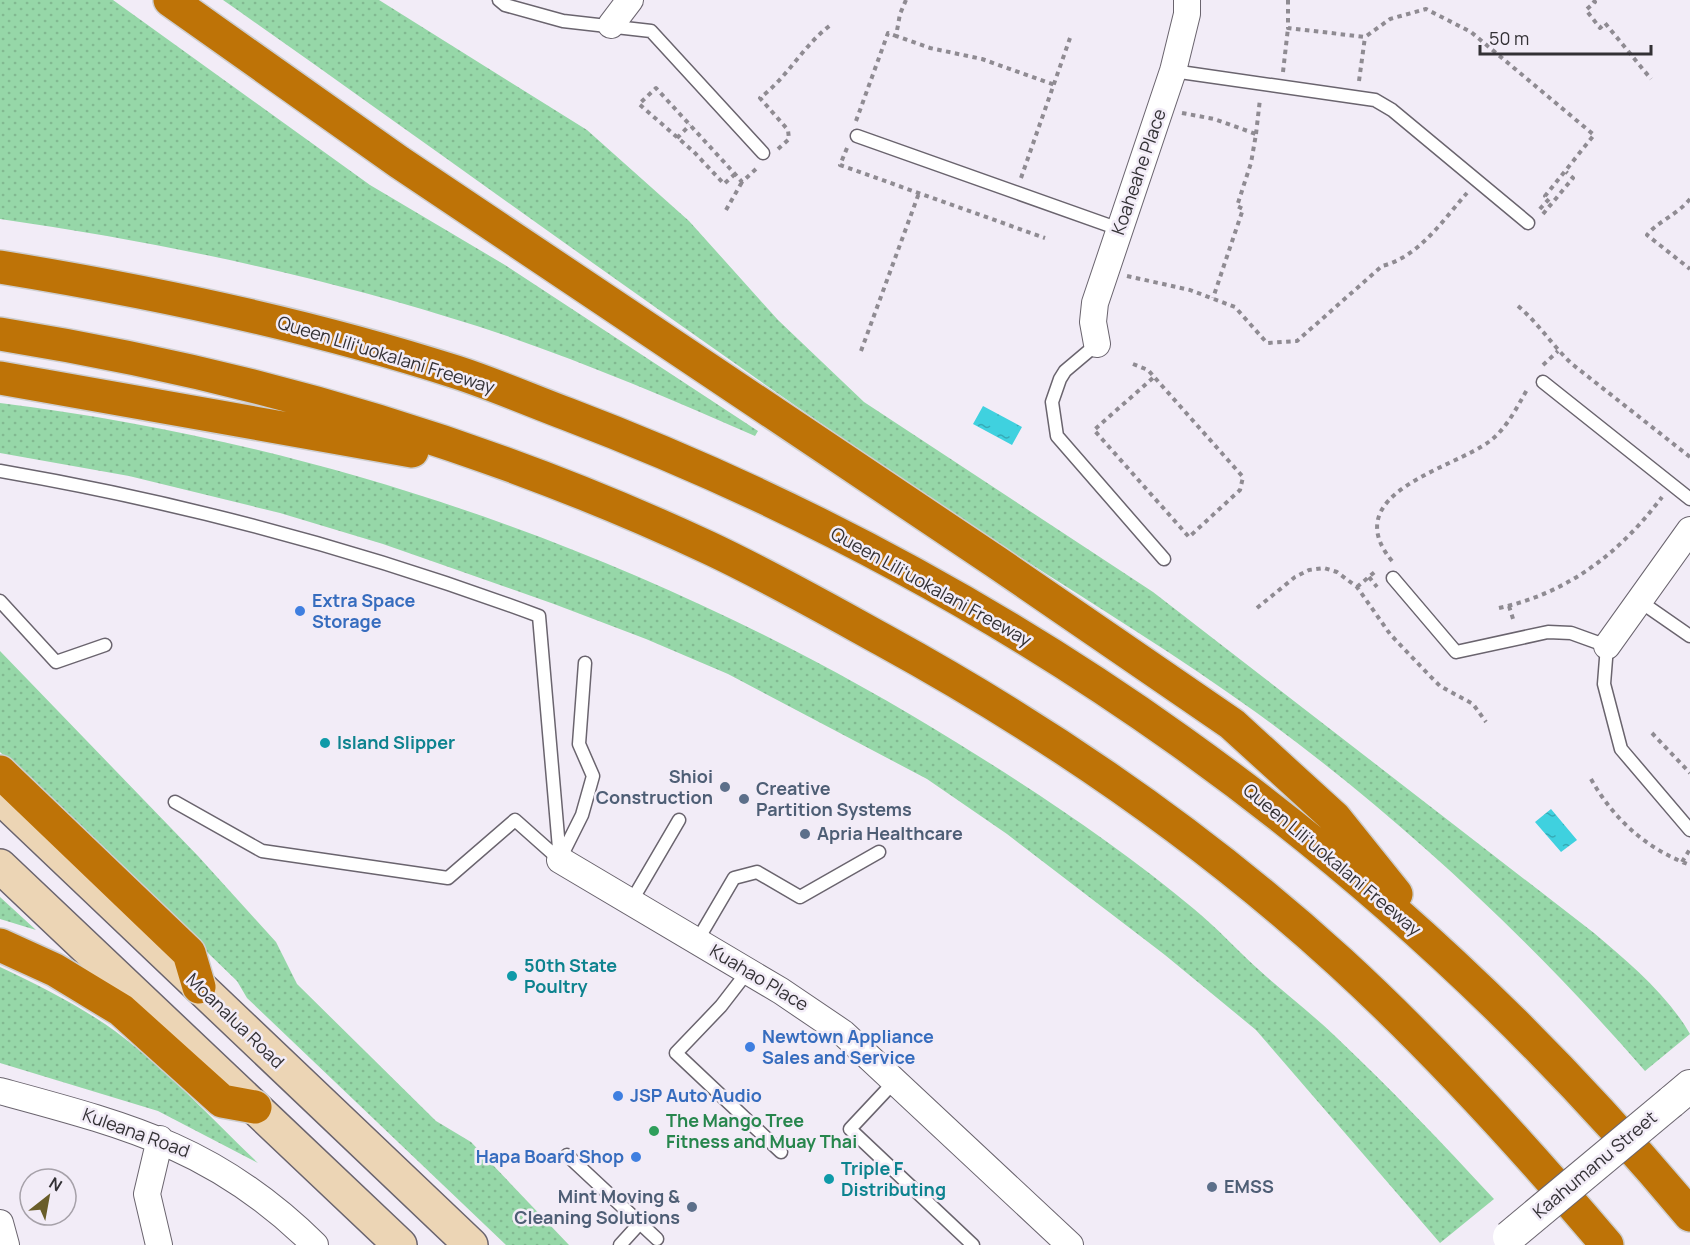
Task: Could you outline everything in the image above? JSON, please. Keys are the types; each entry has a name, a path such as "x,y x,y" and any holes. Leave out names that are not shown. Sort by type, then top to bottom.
{"highway":[{"path":"170,0 399,162 1233,724 1335,818 1450,960"},
{"name":"Queen Liliʻuokalani Freeway","path":"0,267 140,291 250,315 458,373 666,452 886,558 993,617 1171,732 1321,849 1450,960 1561,1073 1690,1215"},
{"path":"0,334 65,345 270,390 389,425 523,470 707,547 809,599 927,664 1095,768 1235,873 1338,960 1415,1033 1495,1116 1607,1245"},
{"path":"0,378 523,470"},
{"path":"0,772 189,952 199,987"},
{"path":"0,945 55,970 121,1010 222,1101 255,1107"}],"main road":[{"name":"Moanalua Road","path":"0,797 471,1245"},
{"path":"0,866 400,1245"}],"street":[{"path":"611,24 630,0"},
{"name":"Koaheahe Place","path":"1097,344 1093,322 1095,303 1173,71 1185,23 1187,0"},
{"path":"1607,646 1690,530"},
{"name":"Kuahao Place","path":"560,860 748,971 829,1022 1070,1245"},
{"name":"Kuleana Road","path":"0,1091 90,1115 160,1139 239,1181 271,1204 315,1245"},
{"name":"Kaahumanu Street","path":"1505,1241 1680,1094"},
{"path":"159,1245 147,1194 160,1139"},
{"path":"0,1223 6,1245"}],"lane":[{"path":"499,0 505,5 563,21 611,24 651,31 763,153"},
{"path":"1173,71 1383,104 1532,218"},
{"path":"853,135 1119,229"},
{"path":"1097,344 1065,371 1060,379 1052,402 1057,436 1164,559"},
{"path":"1543,382 1690,499"},
{"path":"0,471 106,489 347,549 539,616 560,860"},
{"path":"1396,573 1456,652 1548,632 1571,633 1607,646 1604,684 1621,749 1690,830"},
{"path":"1638,600 1690,636"},
{"path":"0,601 56,662 105,645"},
{"path":"560,860 582,814 593,776 579,744 585,663"},
{"path":"175,802 262,851 448,878 515,820 560,860"},
{"path":"631,902 679,820"},
{"path":"697,941 734,878 757,872 800,897 879,852"},
{"path":"748,971 721,1006 676,1053 781,1152"},
{"path":"895,1081 850,1129 974,1245"},
{"path":"567,1155 657,1239"},
{"path":"620,1245 640,1223"}],"path":[{"path":"896,36 900,14 906,0"},
{"path":"1283,74 1288,28 1288,0"},
{"path":"1593,0 1594,2 1586,10 1600,28 1605,23 1651,79"},
{"path":"1288,28 1365,37 1390,19 1426,9 1471,32 1594,135 1547,194"},
{"path":"760,98 800,58 813,39 832,24"},
{"path":"1045,238 840,165 853,135 888,33 930,48 982,59 1055,85"},
{"path":"1358,84 1365,37"},
{"path":"1020,180 1070,38"},
{"path":"656,88 639,104 724,184 735,174"},
{"path":"1213,298 1243,209 1237,206 1251,163 1260,98"},
{"path":"1181,113 1214,119 1256,134"},
{"path":"677,138 690,125"},
{"path":"1532,218 1541,217 1573,178 1566,172"},
{"path":"726,210 742,182"},
{"path":"1124,276 1190,290 1235,307 1267,343 1297,341 1382,266 1400,261 1435,231 1468,191"},
{"path":"861,351 918,193"},
{"path":"1690,199 1674,216 1656,226 1647,235 1690,269"},
{"path":"1518,306 1539,324 1558,351 1572,364 1690,457"},
{"path":"1133,364 1148,370 1244,477 1240,490 1189,537 1094,430 1154,377"},
{"path":"1396,573 1390,558 1382,548 1378,533 1381,513 1393,496 1435,468 1490,441 1517,408"},
{"path":"1499,608 1538,599 1580,576 1653,509"},
{"path":"1357,587 1390,558"},
{"path":"1257,608 1295,577 1309,570 1324,568 1337,572 1357,587 1390,634 1430,676 1440,686 1473,704 1486,722"},
{"path":"1369,577 1379,589"},
{"path":"1509,606 1512,618"},
{"path":"1652,733 1690,773"},
{"path":"1591,779 1598,792 1637,837 1670,858 1690,865"},
{"path":"1682,862 1690,849"}],"green space":[{"path":"0,0 113,0 370,185 505,265 758,431 755,436 618,378 512,338 359,291 181,250 0,219"},
{"path":"223,0 379,0 587,130 689,221 778,320 864,402 1153,592 1594,933 1658,992 1681,1019 1690,1034 1645,1071 1556,974 1461,881 1361,794 1257,713 1176,657 968,523 838,435"},
{"path":"0,403 127,422 252,449 376,482 498,522 618,568 735,621 848,679 1020,782 1080,822 1166,886 1336,1037 1494,1199 1440,1243 1256,1030 1165,955 1007,834 927,779 728,674 646,639 554,604 383,544 280,513 129,476 0,453"},
{"path":"0,651 198,856 276,942 297,984 436,1121 471,1142 569,1245 506,1245 247,998 237,981 0,752"},
{"path":"0,897 36,930 0,919"},
{"path":"0,967 80,1008 126,1039 184,1090 258,1163 158,1111 0,1063"}],"water":[{"path":"983,406 1022,427 1012,445 973,424"},
{"path":"1551,809 1577,840 1561,852 1535,822"}],"place":[{"name":"Extra Space Storage","path":"300,611"},
{"name":"Island Slipper","path":"325,743"},
{"name":"Shioi Construction","path":"725,787"},
{"name":"Creative Partition Systems","path":"744,799"},
{"name":"Apria Healthcare","path":"805,834"},
{"name":"50th State Poultry","path":"512,976"},
{"name":"Newtown Appliance Sales and Service","path":"750,1047"},
{"name":"JSP Auto Audio","path":"618,1096"},
{"name":"The Mango Tree Fitness and Muay Thai","path":"654,1131"},
{"name":"Hapa Board Shop","path":"636,1157"},
{"name":"Triple F Distributing","path":"829,1179"},
{"name":"EMSS","path":"1212,1187"},
{"name":"Mint Moving & Cleaning Solutions","path":"692,1207"}]}
